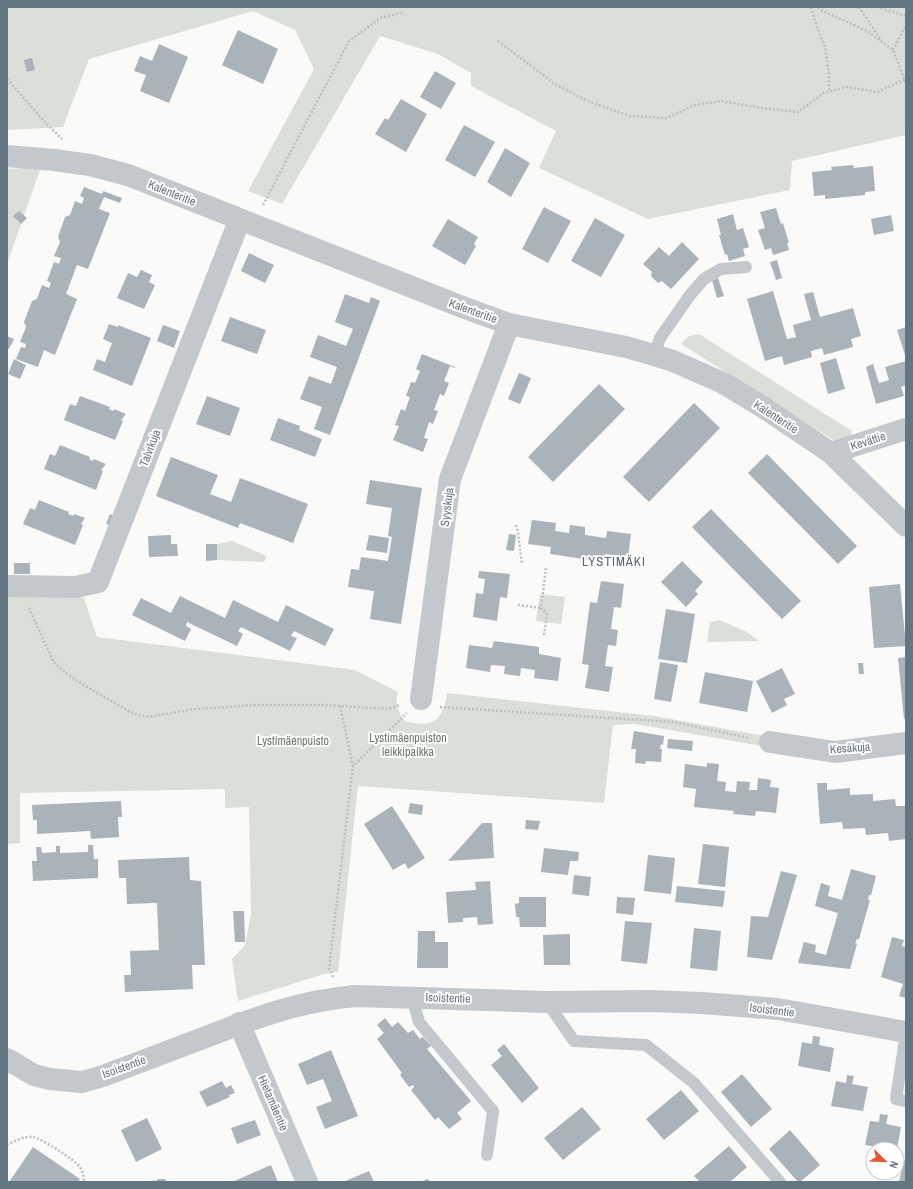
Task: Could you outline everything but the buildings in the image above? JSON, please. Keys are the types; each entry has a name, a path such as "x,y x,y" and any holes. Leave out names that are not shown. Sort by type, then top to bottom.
{"street":[{"name":"Kalenteritie","path":"7,156 90,165 128,175 509,324 626,347 673,360 723,383 763,407 831,453 906,526"},
{"name":"Talvikuja","path":"13,586 76,587 98,582 236,229"},
{"name":"Syyskuja","path":"421,699 450,479 509,324"},
{"name":"Kevättie","path":"831,453 906,429"},
{"name":"Kesäkuja","path":"770,742 835,752 906,743"},
{"name":"Isoistentie","path":"7,1059 34,1075 50,1079 82,1082 103,1076 240,1023 299,1004 355,996 547,1002 702,1002 778,1009 906,1033"},
{"name":"Hietamäentie","path":"240,1023 307,1182"}],"lane":[{"path":"654,355 660,338 690,295 704,279 722,269 746,267"},
{"path":"412,997 419,1022 493,1111 487,1155"},
{"path":"547,1002 574,1041 646,1045 694,1083 780,1182"},
{"path":"906,1033 896,1098 906,1101"}],"path":[{"path":"811,7 825,47 829,74 829,91"},
{"path":"818,7 823,11 868,31 893,50 906,83"},
{"path":"859,7 882,42"},
{"path":"877,7 906,16"},
{"path":"262,205 349,41 380,18 404,12"},
{"path":"893,50 906,25"},
{"path":"498,42 555,84 590,102 630,116 667,118 695,105 722,101 761,108 798,112 829,91 847,86 876,92 905,79"},
{"path":"7,79 43,120 63,140"},
{"path":"516,525 522,564"},
{"path":"541,608 546,568"},
{"path":"13,586 53,661 73,678 130,712 139,715 149,717 195,709 257,705 388,708 421,699 439,707 673,722 770,742"},
{"path":"518,605 541,608 547,614 544,635"},
{"path":"353,766 421,699"},
{"path":"335,982 329,968 353,766 340,706"},
{"path":"7,1145 22,1138 33,1137 43,1141 80,1167 84,1176 84,1182"}],"green space":[{"path":"7,7 906,7 906,135 792,161 790,190 648,219 539,168 556,131 471,86 471,73 438,54 380,36 282,204 248,191 314,69 295,30 253,11 89,59 63,127 7,130"},
{"path":"41,167 7,264 7,169"},
{"path":"699,334 852,431 846,448 681,344 689,336"},
{"path":"232,541 267,556 264,562 217,560 217,544"},
{"path":"540,594 565,597 561,624 536,621"},
{"name":"Lystimäenpuisto","path":"7,595 68,596 84,598 97,637 355,670 398,692 397,707 400,714 405,721 414,723 429,723 435,720 443,711 447,693 654,716 771,737 769,747 635,724 613,725 604,803 358,786 338,972 324,974 238,1001 232,959 245,945 251,914 249,807 225,808 225,789 20,793 20,843 7,844"},
{"path":"719,620 747,632 759,641 707,642 710,622"}],"district":[{"name":"LYSTIMÄKI","path":"614,561"}],"park label":[{"name":"Lystimäenpuiston leikkipaikka","path":"408,745"}]}
